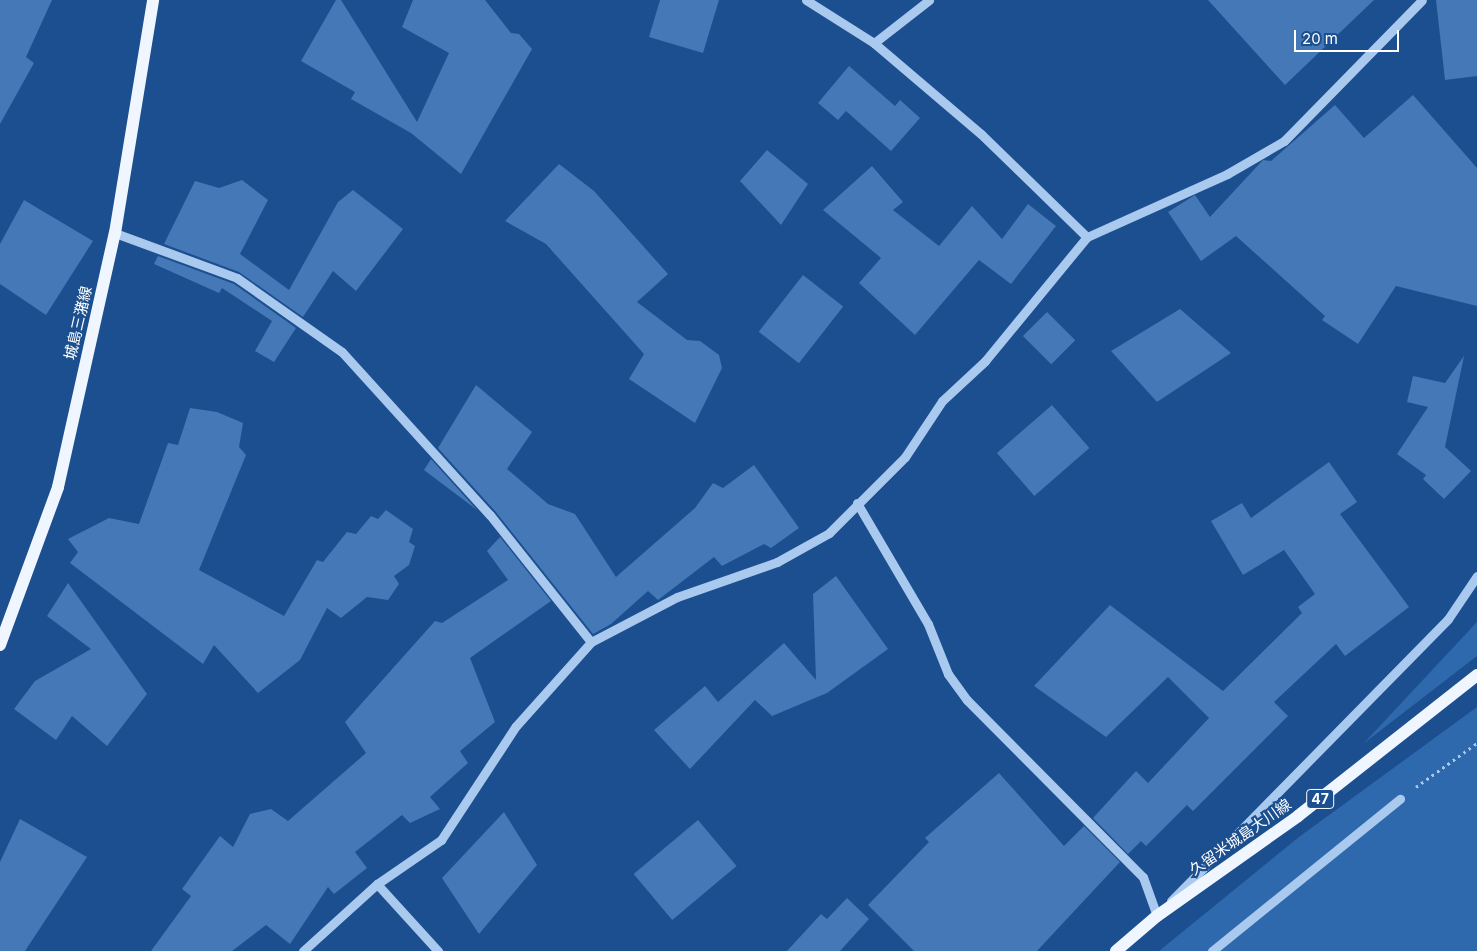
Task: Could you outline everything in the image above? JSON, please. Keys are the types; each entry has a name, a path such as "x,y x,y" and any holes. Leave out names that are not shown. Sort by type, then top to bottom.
{"main road":[{"name":"城島三潴線","path":"0,645 58,487 115,233 152,0"},
{"name":"久留米城島大川線","path":"1116,951 1157,916 1298,816 1477,675"}],"street":[{"path":"806,0 874,43 981,134 1087,237"},
{"path":"874,43 929,0"},
{"path":"303,951 376,884 441,840 516,726 591,642 677,597 777,562 829,532 905,457 942,401 985,361 1087,237 1227,174 1284,140 1422,0"},
{"path":"115,233 236,278 342,352 490,515 591,642"},
{"path":"857,503 928,624 948,674 967,700 1142,877 1157,916 1448,619 1477,576"},
{"path":"1212,951 1400,799"},
{"path":"376,884 438,951"}],"path":[{"path":"1400,799 1477,743"}],"shaded area":[{"path":"1477,622 1477,656 1363,744"},
{"path":"1477,707 1477,951 1159,951 1299,837"}],"building":[{"path":"0,0 52,0 26,57 34,63 0,124"},
{"path":"336,0 341,0 417,122 449,53 402,27 413,0 485,0 511,33 519,34 532,49 461,174 411,133 351,99 355,92 301,61"},
{"path":"660,0 719,0 703,53 649,37"},
{"path":"1208,0 1374,0 1285,85"},
{"path":"1436,0 1477,0 1477,76 1445,80"},
{"path":"849,66 895,106 900,100 920,118 891,151 846,111 838,120 818,103"},
{"path":"1413,95 1477,168 1477,306 1396,286 1358,344 1322,320 1325,316 1236,236 1201,261 1168,212 1195,195 1210,217 1263,160 1271,161 1335,105 1364,138"},
{"path":"767,150 808,184 781,225 740,181"},
{"path":"559,164 594,191 668,274 637,302 687,340 700,341 719,355 722,368 695,423 629,379 644,354 546,244 505,221"},
{"path":"872,166 903,202 893,210 939,246 972,206 1002,239 1028,204 1056,226 1011,284 979,260 915,335 859,283 881,258 823,210"},
{"path":"242,180 268,200 240,254 289,290 338,202 353,190 403,229 356,291 333,271 303,317 239,272 164,244 195,181 219,188"},
{"path":"24,200 93,241 46,315 0,284 0,244"},
{"path":"158,256 234,284 296,328 274,362 255,351 272,321 222,288 219,293 154,264"},
{"path":"803,275 843,306 799,363 759,332"},
{"path":"1180,309 1231,353 1157,402 1111,351"},
{"path":"1047,312 1075,340 1051,364 1023,336"},
{"path":"1464,356 1445,447 1471,471 1444,499 1423,479 1426,475 1397,454 1428,407 1407,402 1413,376 1445,383"},
{"path":"476,385 532,432 507,469 548,504 575,514 616,577 695,508 713,483 723,488 754,465 799,528 771,548 764,544 722,566 714,557 658,600 648,591 611,624 593,634 495,511 438,448"},
{"path":"1052,405 1089,448 1034,496 997,453"},
{"path":"190,408 217,412 243,423 239,447 246,455 199,570 284,616 317,560 323,562 347,532 356,534 371,516 378,519 386,510 413,529 409,542 415,546 409,565 394,576 399,584 388,600 367,597 341,618 327,608 300,660 258,693 214,645 203,664 70,563 78,552 68,539 109,518 139,524 168,443 178,445"},
{"path":"431,459 477,510 424,470"},
{"path":"1329,462 1357,502 1340,514 1409,607 1345,656 1336,644 1274,702 1288,716 1193,811 1187,805 1146,846 1141,841 1128,854 1093,818 1136,771 1148,783 1209,718 1168,677 1106,737 1034,686 1110,605 1223,691 1302,613 1298,607 1315,594 1284,550 1243,575 1211,521 1242,503 1251,518"},
{"path":"500,537 551,601 470,658 495,722 460,751 468,763 430,797 440,809 410,823 402,815 355,852 367,868 334,894 328,887 290,944 266,925 232,951 151,951 191,896 182,889 220,836 233,847 250,814 271,809 288,821 366,753 345,722 435,621 442,623 508,580 487,551"},
{"path":"836,576 888,649 827,693 772,716 755,700 690,769 654,730 705,686 718,702 784,643 816,680 813,594"},
{"path":"68,583 147,694 107,746 72,716 56,740 14,709 35,681 91,649 47,616"},
{"path":"999,773 1064,846 1084,826 1120,862 1037,951 914,951 868,905 929,842 925,838"},
{"path":"504,812 537,865 479,934 442,878"},
{"path":"20,819 87,857 25,951 0,951 0,862"},
{"path":"698,820 737,866 672,920 634,874"},
{"path":"847,898 869,919 840,951 787,951 821,914 827,919"}]}
